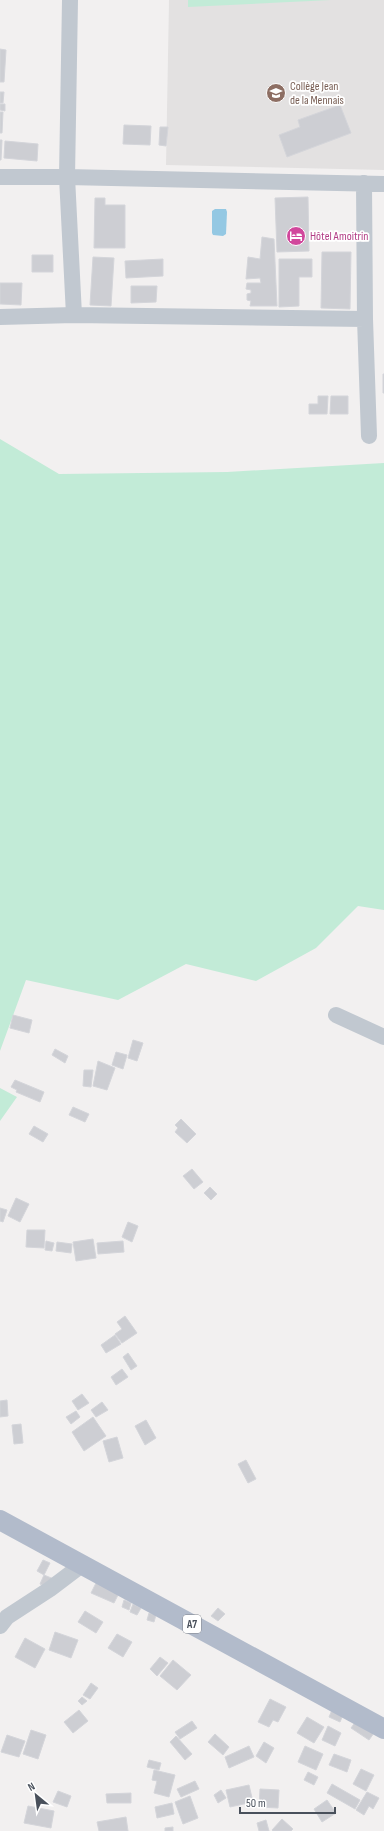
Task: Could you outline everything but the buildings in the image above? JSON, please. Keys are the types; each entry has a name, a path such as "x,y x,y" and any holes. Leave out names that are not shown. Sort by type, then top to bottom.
{"main road":[{"name":"A7","path":"0,1520 384,1729"}],"street":[{"path":"70,0 67,177 74,315"},
{"path":"0,177 67,177 384,184"},
{"path":"364,183 365,320 369,436"},
{"path":"0,317 74,315 365,320"},
{"path":"336,1015 384,1037"},
{"path":"0,1626 8,1617 50,1589 83,1564"}],"shaded area":[{"name":"Collège Jean de la Mennais","path":"169,0 384,0 384,170 166,165"}],"green space":[{"path":"188,0 331,0 188,7"},
{"path":"0,439 59,474 227,472 384,463 384,910 358,906 316,948 256,981 186,964 118,1000 26,980 0,1051"},
{"path":"0,1088 17,1097 0,1121"}],"water":[{"path":"215,209 226,209 227,212 226,234 223,236 213,235 212,233 212,211"}],"place":[{"name":"Collège Jean de la Mennais","path":"276,93"},
{"name":"Hôtel Amoitrin","path":"296,236"}]}
